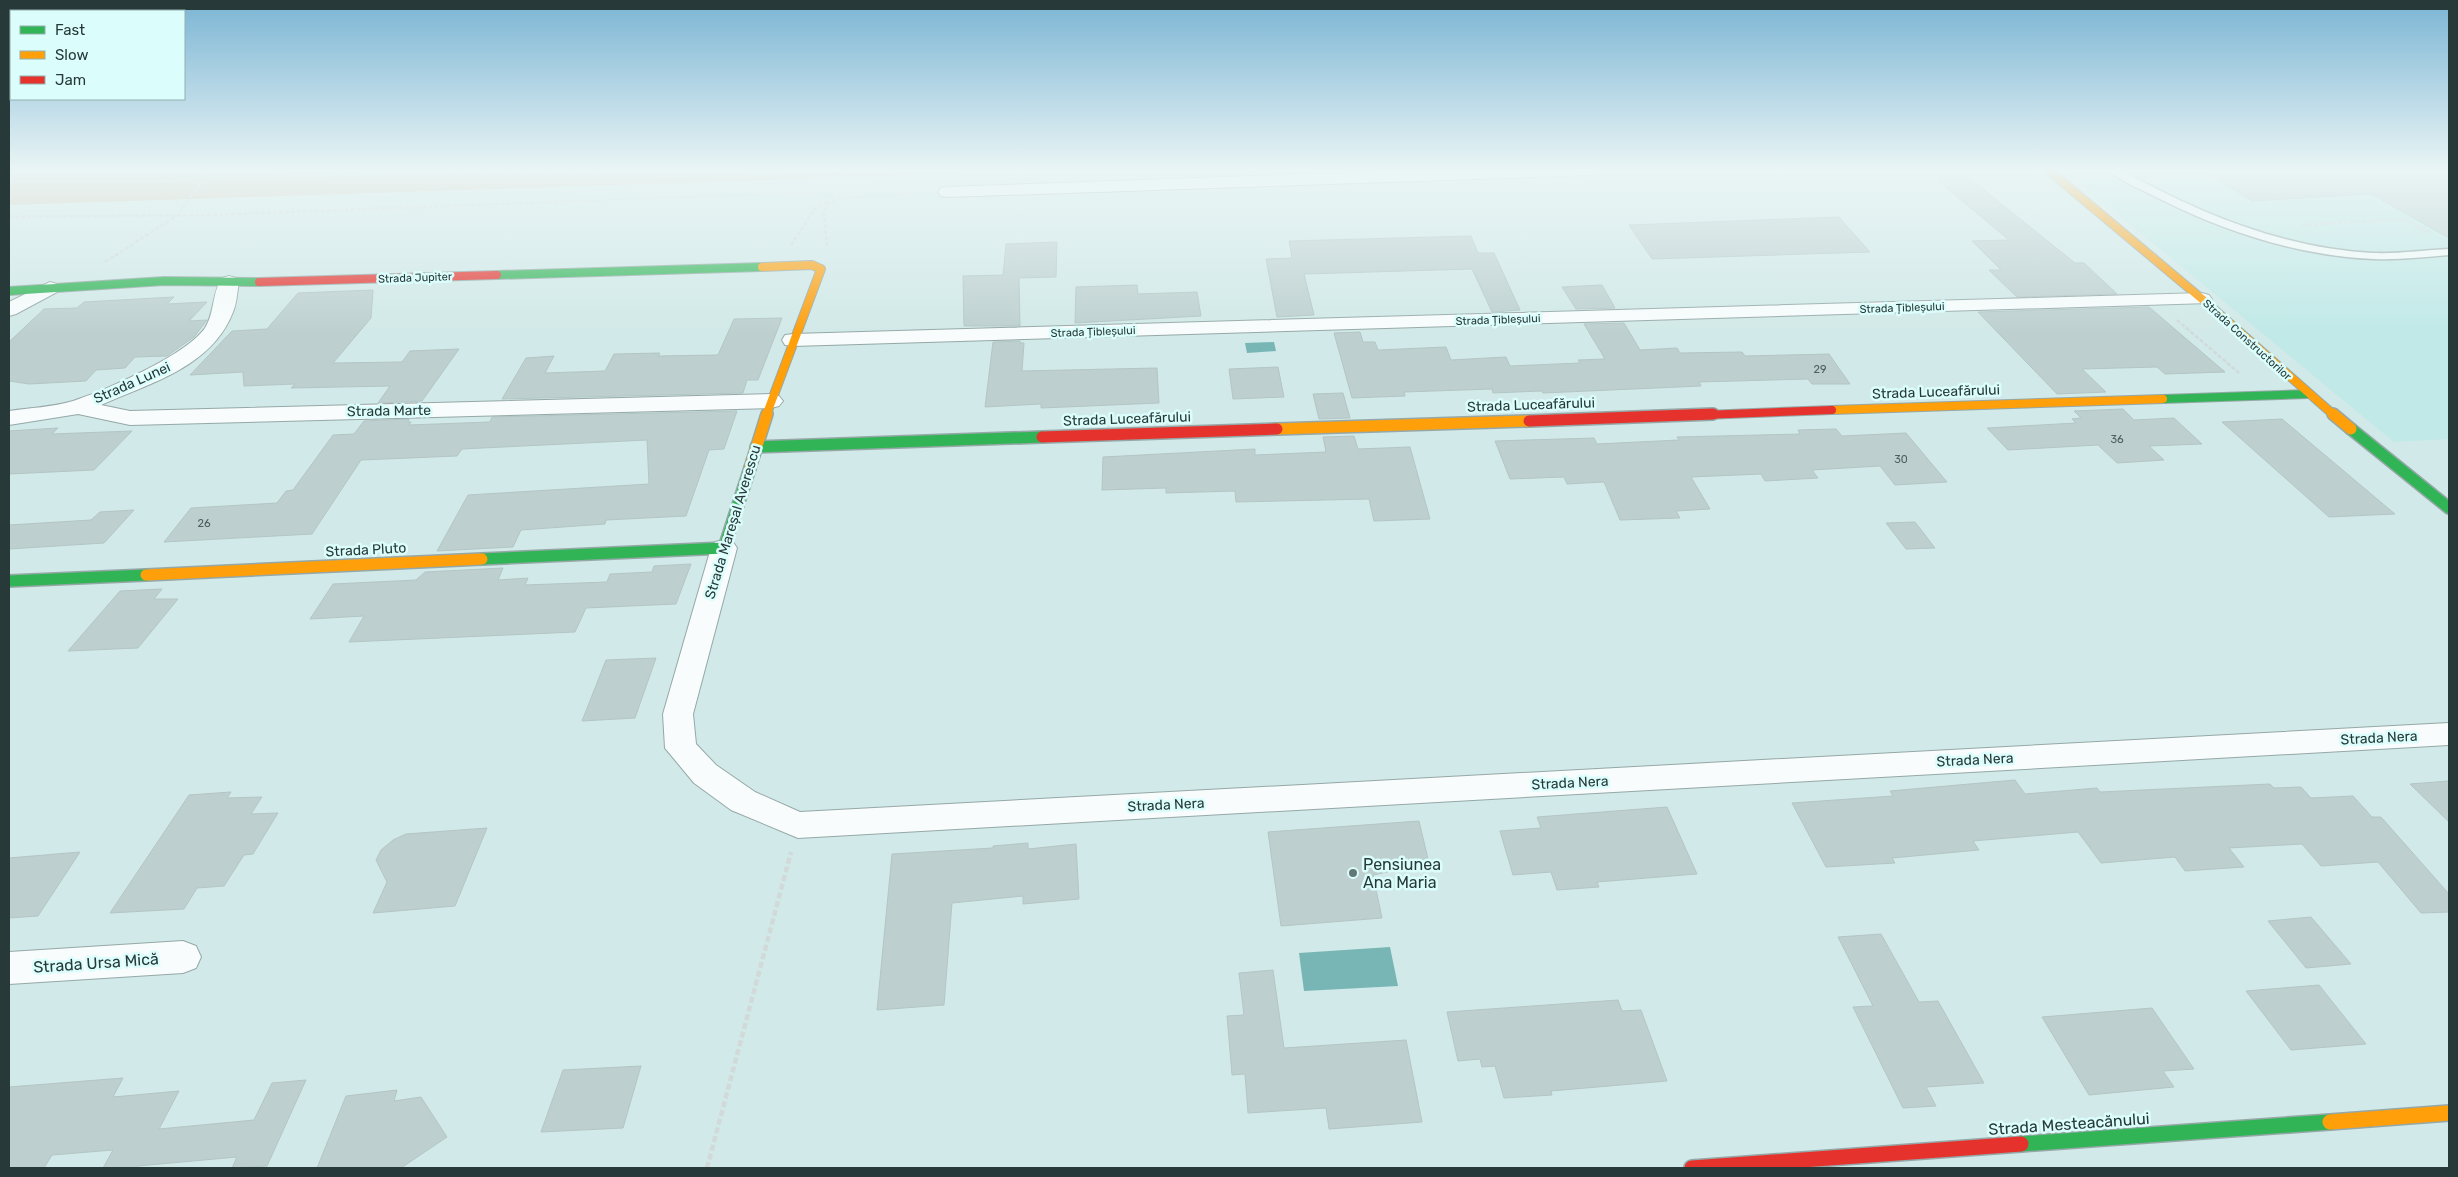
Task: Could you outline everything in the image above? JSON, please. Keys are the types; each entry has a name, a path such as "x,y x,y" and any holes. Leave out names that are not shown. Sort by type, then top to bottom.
{"street":[{"name":"Strada Constructorilor","path":"2112,224 2202,299 2308,394 2449,508"},
{"name":"Strada Jupiter","path":"9,291 164,280 229,282 812,265 821,268"},
{"name":"Strada Mareșal Averescu","path":"705,774 681,748 678,714 724,548 756,447 793,340 819,279 821,268"},
{"name":"Strada Lunei","path":"78,407 177,363 209,337 223,312 229,282"},
{"path":"9,310 50,288"},
{"name":"Strada Țibleșului","path":"793,340 2202,299"},
{"name":"Strada Luceafărului","path":"756,447 2308,394"},
{"name":"Strada Marte","path":"9,418 78,407 130,418 771,401"},
{"name":"Strada Pluto","path":"9,581 724,548"},
{"name":"Strada Nera","path":"705,774 744,801 798,825 2449,734"},
{"name":"Strada Ursa Mică","path":"9,968 184,957"},
{"name":"Strada Mesteacănului","path":"1692,1168 2449,1113"}],"lane":[{"path":"2231,224 2298,245 2374,256 2449,252"}],"path":[{"path":"104,262 165,224"},
{"path":"777,266 805,224"},
{"path":"821,268 828,250 825,224"},
{"path":"2301,226 2332,224"},
{"path":"2413,224 2434,236"},
{"path":"2153,301 2266,396"},
{"path":"707,1168 798,825"}],"shaded area":[{"path":"2130,224 2449,224 2449,439 2394,442"},
{"path":"1274,342 1276,351 1247,353 1245,343"},
{"path":"1390,947 1398,986 1304,991 1299,953"}],"building":[{"path":"1845,224 1870,252 1652,259 1629,225"},
{"path":"1990,224 2026,224 2075,263 2084,263 2117,294 2017,297 1989,270 2001,270 1972,241 2009,240"},
{"path":"2424,224 2449,224 2449,238"},
{"path":"1471,236 1478,253 1494,253 1520,310 1492,312 1472,269 1304,274 1314,315 1277,317 1266,259 1292,258 1289,241"},
{"path":"1057,242 1056,277 1019,278 1020,326 964,326 963,276 1003,275 1006,244"},
{"path":"1137,285 1138,294 1197,292 1201,316 1075,323 1076,287"},
{"path":"1602,285 1615,308 1576,309 1562,287"},
{"path":"373,290 371,318 333,363 402,362 410,351 459,349 422,401 378,403 390,386 291,388 295,384 244,386 243,372 190,375 232,331 267,329 298,293"},
{"path":"174,297 167,304 207,302 189,321 207,320 194,337 167,356 135,357 125,368 96,370 86,381 29,384 9,381 9,342 44,309 77,308 84,302"},
{"path":"2149,307 2225,372 2165,374 2157,367 2082,369 2106,392 2057,394 1978,312"},
{"path":"782,318 758,380 747,380 743,393 502,399 526,358 554,356 545,373 605,371 614,354 660,353 658,356 718,355 734,319"},
{"path":"1624,323 1640,350 1677,348 1680,353 1742,352 1745,356 1829,354 1850,384 1812,384 1808,379 1699,382 1701,386 1543,393 1541,391 1493,393 1492,389 1404,392 1405,396 1352,398 1334,333 1360,332 1363,342 1375,342 1378,350 1446,347 1451,360 1506,357 1510,366 1580,363 1578,360 1605,359 1584,324"},
{"path":"1020,341 1020,343 1024,343 1022,371 1157,368 1159,403 1041,408 1041,404 985,407 993,342"},
{"path":"1278,367 1284,397 1233,399 1229,369"},
{"path":"1343,393 1350,418 1319,419 1313,394"},
{"path":"2123,409 2134,420 2174,418 2202,444 2149,446 2164,460 2117,463 2098,445 2008,450 1987,428 2076,423 2072,419 2081,418 2074,411"},
{"path":"737,411 724,449 709,450 686,516 606,520 605,524 521,530 513,547 437,551 468,495 649,484 647,440 462,449 457,456 361,460 312,534 164,542 191,508 277,503 286,491 293,490 333,435 354,434 364,421 409,419 408,422 411,422 409,425 490,422 492,417"},
{"path":"2282,419 2395,514 2329,517 2222,422"},
{"path":"58,428 52,434 132,431 94,470 9,474 9,431"},
{"path":"1836,429 1842,436 1906,433 1947,482 1895,485 1880,466 1812,470 1818,478 1765,481 1761,474 1691,477 1710,509 1676,511 1680,518 1620,520 1604,482 1567,484 1564,477 1510,479 1495,441 1594,438 1597,444 1679,440 1677,437 1800,434 1798,430"},
{"path":"1354,436 1358,449 1410,447 1430,519 1374,521 1369,499 1236,502 1235,491 1166,493 1166,488 1102,490 1103,457 1255,449 1255,455 1326,452 1323,437"},
{"path":"134,510 104,543 9,549 9,525 91,520 100,512"},
{"path":"1915,522 1935,548 1906,549 1886,523"},
{"path":"691,564 676,604 586,608 575,632 349,642 364,616 310,619 333,584 416,580 425,572 503,568 498,580 528,578 525,585 607,582 610,574 652,572 654,566"},
{"path":"162,589 154,599 178,599 138,648 68,651 120,591"},
{"path":"656,658 635,718 582,721 606,660"},
{"path":"2015,780 2025,794 2097,788 2100,792 2270,784 2274,788 2301,787 2311,798 2353,796 2372,817 2381,817 2449,894 2449,912 2421,913 2378,862 2321,866 2302,844 2229,848 2244,867 2185,871 2175,857 2101,863 2078,832 1973,841 1979,850 1892,858 1895,863 1826,867 1792,803 1893,796 1890,791"},
{"path":"2449,781 2449,822 2410,784"},
{"path":"231,792 227,798 262,797 251,814 278,813 253,854 244,855 224,886 197,888 184,909 110,913 189,795"},
{"path":"1667,807 1697,874 1597,882 1599,887 1557,890 1551,872 1513,875 1500,831 1541,828 1537,817"},
{"name":"Pensiunea Ana Maria","path":"1419,821 1429,863 1373,875 1382,918 1281,926 1268,832"},
{"path":"487,828 455,906 373,913 387,882 376,860 381,850 393,840 406,834"},
{"path":"1028,843 1028,849 1076,844 1079,899 1023,904 1023,896 952,903 944,1005 877,1010 892,854 993,848 993,846"},
{"path":"80,852 38,916 9,918 9,858"},
{"path":"2311,917 2351,964 2306,968 2268,921"},
{"path":"1881,934 1919,1002 1938,1001 1984,1083 1926,1087 1936,1106 1903,1108 1853,1007 1873,1006 1838,937"},
{"path":"1273,970 1284,1048 1406,1040 1422,1122 1329,1129 1326,1108 1248,1113 1245,1074 1232,1075 1227,1016 1244,1015 1239,973"},
{"path":"2319,985 2366,1044 2291,1050 2246,991"},
{"path":"1618,1000 1622,1011 1641,1010 1667,1081 1551,1091 1552,1095 1504,1098 1495,1066 1482,1067 1480,1059 1458,1061 1447,1012"},
{"path":"2152,1008 2194,1069 2163,1071 2174,1087 2089,1095 2042,1017"},
{"path":"641,1066 623,1128 541,1132 563,1070"},
{"path":"123,1078 113,1097 179,1091 159,1129 254,1120 272,1083 306,1080 267,1166 232,1168 237,1157 138,1166 137,1168 103,1168 113,1150 52,1155 44,1168 9,1168 9,1087"},
{"path":"397,1090 394,1101 421,1097 447,1137 401,1168 317,1168 346,1096"}],"traffic: fast":[{"path":"497,275 762,267"},
{"path":"9,291 164,281 259,282"},
{"path":"2163,399 2308,394"},
{"path":"2351,429 2449,508"},
{"path":"756,447 1042,437"},
{"path":"482,559 724,548 750,468"},
{"path":"9,581 146,575"},
{"path":"2021,1144 2330,1122"}],"traffic: slow":[{"path":"2112,224 2351,429"},
{"path":"750,468 771,401 821,269 812,265 762,267"},
{"path":"1832,410 2163,399"},
{"path":"1277,429 1529,421"},
{"path":"146,575 482,559"},
{"path":"2330,1122 2449,1113"}],"traffic: jam":[{"path":"259,282 497,275"},
{"path":"1529,421 1832,410"},
{"path":"1042,437 1277,429"},
{"path":"1692,1168 2021,1144"}],"place":[{"name":"Pensiunea Ana Maria","path":"1353,873"}]}
